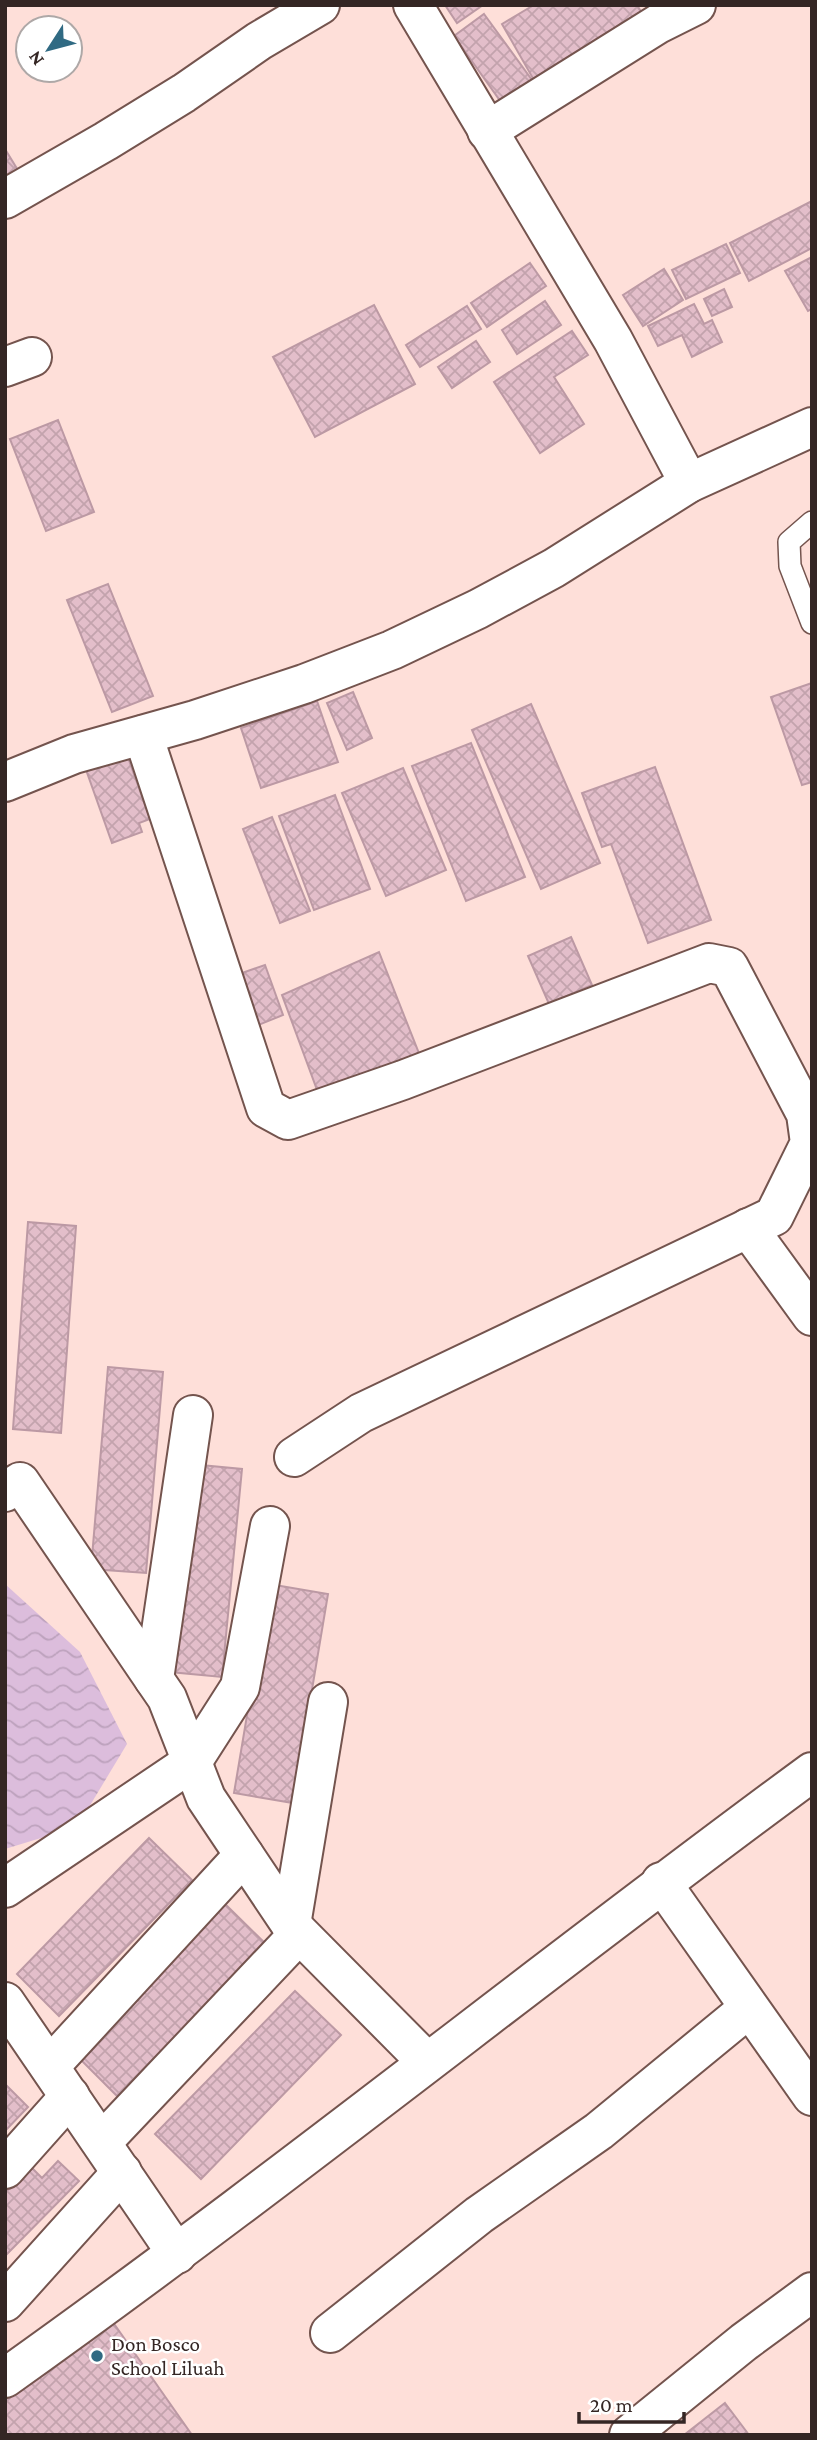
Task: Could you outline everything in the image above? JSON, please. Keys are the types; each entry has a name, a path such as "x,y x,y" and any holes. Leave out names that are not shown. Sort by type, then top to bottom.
{"street":[{"path":"5,199 184,93 259,41 320,5"},
{"path":"413,5 613,340 689,483"},
{"path":"487,131 658,24 696,5"},
{"path":"5,782 74,754 304,684 392,650 478,609 554,568 689,483 812,427"},
{"path":"143,735 266,1108 288,1121 709,963 729,967 806,1114 810,1143 774,1216 361,1413 294,1458"},
{"path":"748,1228 812,1316"},
{"path":"154,1679 193,1415"},
{"path":"10,1477 167,1698 206,1798 295,1930 427,2062"},
{"path":"5,1888 192,1762 240,1687 270,1526"},
{"path":"5,2302 112,2157 295,1930 328,1702"},
{"path":"5,2378 177,2254 661,1882 812,1772"},
{"path":"5,2169 60,2081 244,1855"},
{"path":"661,1882 749,2008 810,2089"},
{"path":"330,2333 479,2215 599,2131 749,2008"},
{"path":"9,2018 60,2081 177,2254"},
{"path":"629,2435 744,2342 812,2292"}],"lane":[{"path":"812,522 789,542 790,566 812,623"}],"water":[{"path":"5,1584 80,1652 127,1744 77,1827 5,1849"}],"building":[{"path":"445,5 483,5 457,23"},
{"path":"534,5 637,5 649,25 539,89 502,24"},
{"path":"484,14 532,80 501,102 454,36"},
{"path":"5,149 27,185 5,198"},
{"path":"812,201 812,248 749,281 730,243"},
{"path":"726,244 740,273 686,299 672,270"},
{"path":"812,257 812,309 808,311 785,271"},
{"path":"530,263 546,286 487,327 471,303"},
{"path":"664,269 683,300 643,326 623,295"},
{"path":"724,289 732,307 712,316 704,299"},
{"path":"545,301 561,325 517,354 502,330"},
{"path":"694,304 704,324 712,320 722,342 692,357 682,335 658,346 648,326"},
{"path":"374,305 415,384 315,437 273,357"},
{"path":"467,306 481,329 420,367 406,345"},
{"path":"572,331 588,355 554,377 584,424 540,453 494,382"},
{"path":"476,341 490,362 452,388 438,367"},
{"path":"58,420 94,512 46,531 10,439"},
{"path":"108,584 153,696 112,712 67,600"},
{"path":"812,683 812,782 802,785 771,697"},
{"path":"353,692 372,738 347,750 327,703"},
{"path":"317,701 338,762 261,788 241,728"},
{"path":"531,704 600,863 541,889 472,730"},
{"path":"471,743 525,877 466,901 412,766"},
{"path":"125,749 150,819 139,823 142,832 112,843 84,764"},
{"path":"655,767 711,920 648,943 611,844 602,847 582,793"},
{"path":"403,768 446,870 386,896 342,793"},
{"path":"335,795 370,889 314,910 279,816"},
{"path":"272,817 310,911 280,923 243,829"},
{"path":"571,937 592,985 549,1004 528,956"},
{"path":"379,952 422,1061 320,1098 282,995"},
{"path":"265,965 283,1015 251,1028 233,976"},
{"path":"28,1222 76,1226 61,1433 13,1429"},
{"path":"108,1367 163,1372 146,1573 91,1569"},
{"path":"190,1464 242,1469 222,1677 170,1672"},
{"path":"269,1584 328,1594 293,1803 234,1793"},
{"path":"149,1838 192,1880 59,2016 17,1974"},
{"path":"222,1901 269,1947 120,2099 74,2053"},
{"path":"295,1991 341,2035 201,2179 155,2134"},
{"path":"5,2084 28,2107 5,2131"},
{"path":"58,2161 79,2181 5,2256 5,2192 30,2166 42,2178"},
{"name":"Don Bosco School Liluah","path":"110,2318 192,2435 5,2435 5,2395"},
{"path":"725,2403 749,2435 684,2435"}],"place":[{"name":"Don Bosco School Liluah","path":"97,2356"}]}
